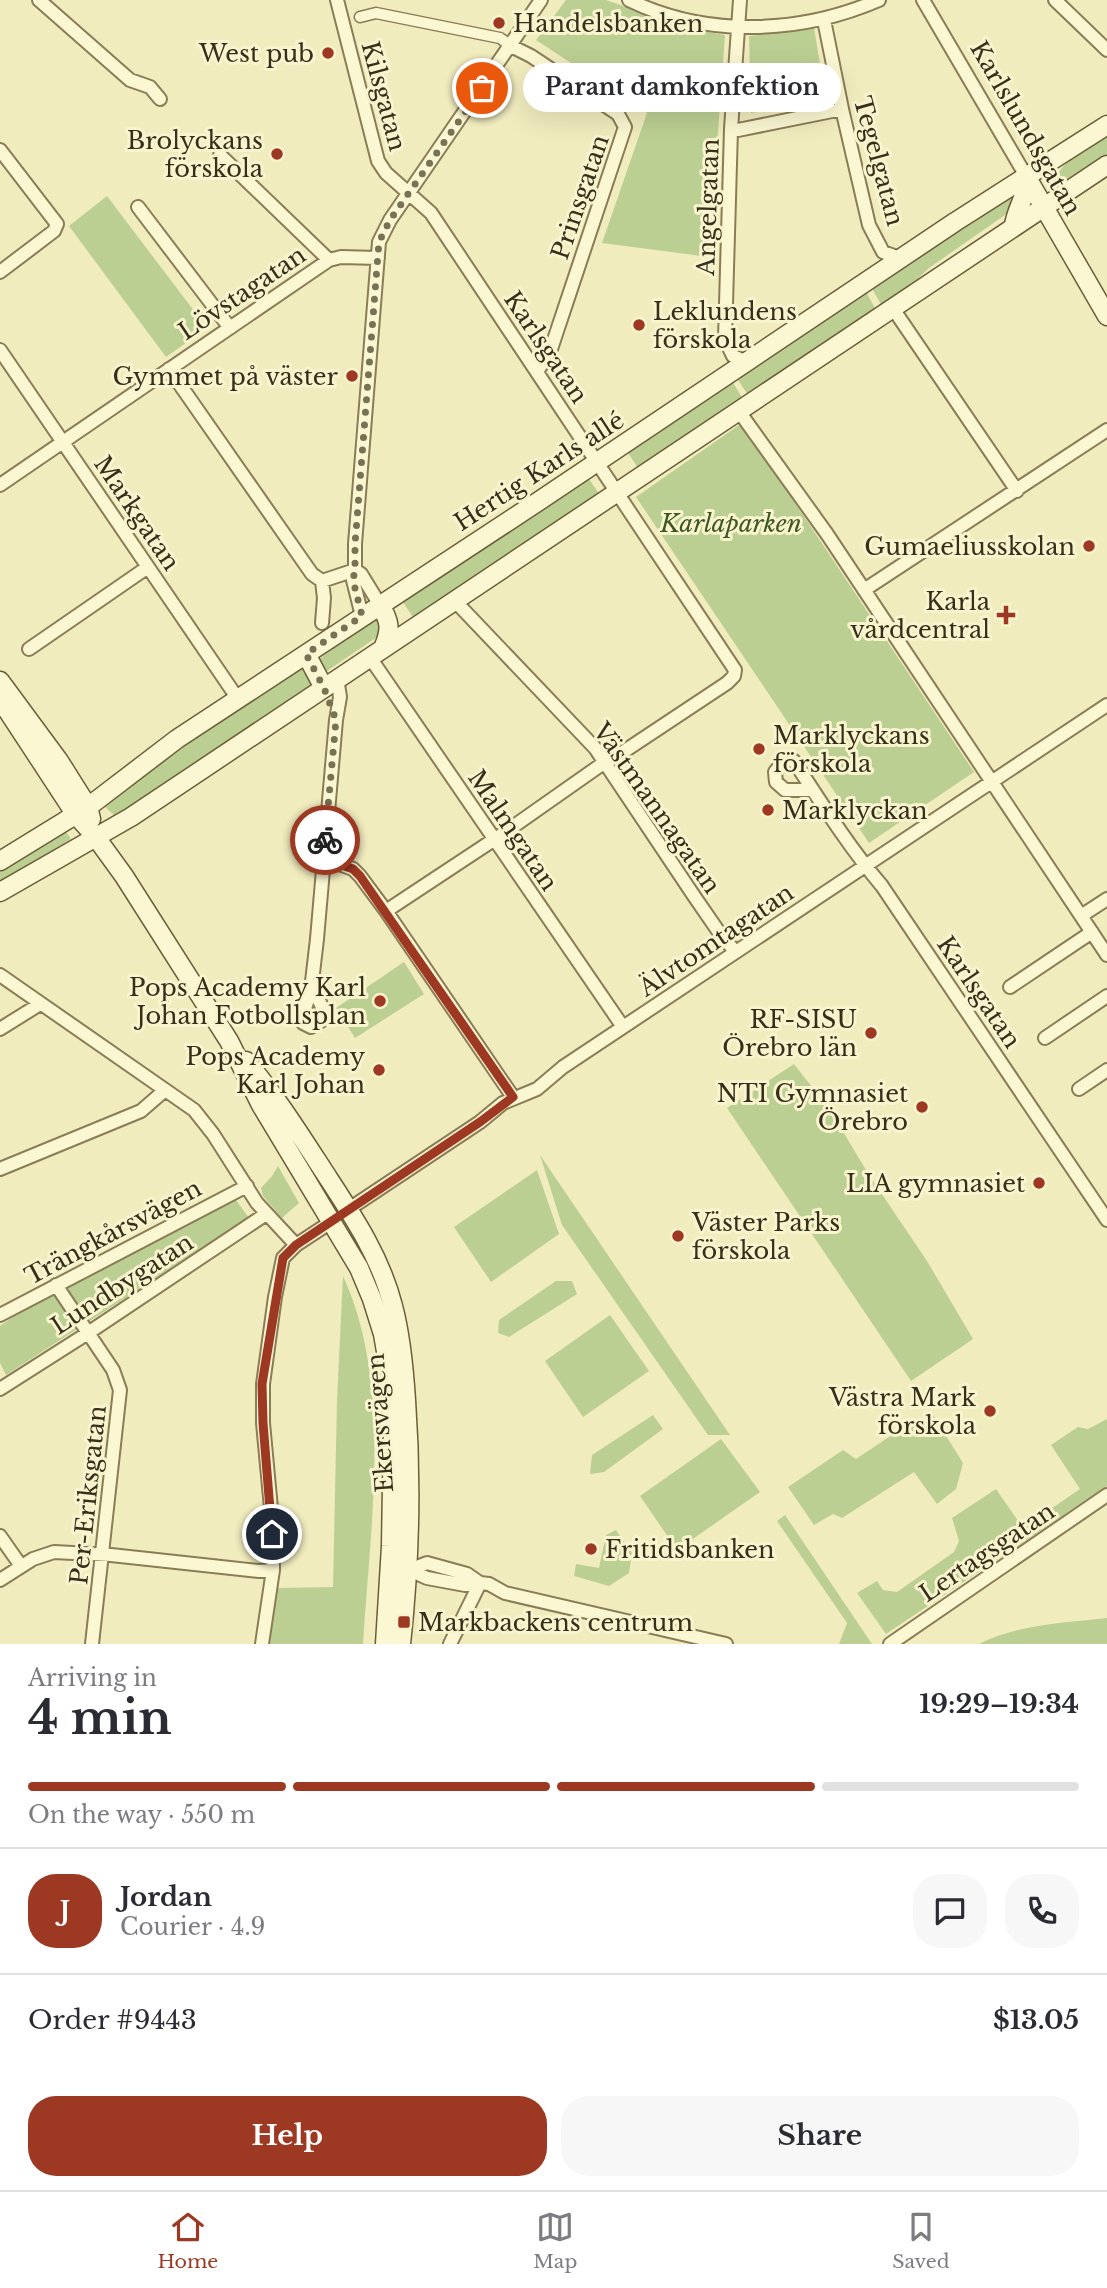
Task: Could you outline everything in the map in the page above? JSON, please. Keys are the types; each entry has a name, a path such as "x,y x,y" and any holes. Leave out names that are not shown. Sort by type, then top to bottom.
{"main road":[{"name":"Hertig Karls allé","path":"0,861 82,811 177,739 1046,162 1107,125"},
{"path":"1043,206 1046,162"},
{"path":"0,892 141,810 1107,165"},
{"name":"Karlslundsgatan","path":"1026,176 1107,316"},
{"path":"1014,225 1017,209 1027,189 1026,176"},
{"path":"377,651 390,630 388,617 380,605"},
{"path":"306,654 330,683"},
{"path":"0,681 59,761 95,836 124,876 229,1041"},
{"path":"0,699 82,811"},
{"name":"Ekersvägen","path":"229,1041 258,1076 349,1209 381,1269 394,1307 404,1376 410,1458 409,1570 401,1644"},
{"name":"Ekersvägen","path":"229,1041 261,1105 359,1268 383,1334 389,1369 393,1425 390,1568 385,1644"},
{"path":"331,1222 349,1209"},
{"path":"390,1568 409,1570"}],"street":[{"path":"39,0 130,80 150,87 160,99"},
{"name":"Kilsgatan","path":"337,0 378,161 386,173 409,192"},
{"path":"362,616 353,580 379,242 390,220 541,0"},
{"path":"629,0 658,13 685,20 739,27 782,26 824,20 879,0"},
{"name":"Angelgatan","path":"740,0 732,129 725,340 733,356 747,362"},
{"name":"Karlslundsgatan","path":"923,0 1026,176"},
{"path":"1055,0 1107,50"},
{"path":"360,17 376,13 500,38 511,46"},
{"name":"Tegelgatan","path":"824,20 869,225 883,252 902,259"},
{"name":"Prinsgatan","path":"511,46 531,56 618,114 625,127 551,349 537,372"},
{"path":"732,129 842,109"},
{"path":"0,150 57,224 54,231 0,272"},
{"path":"220,155 328,260"},
{"name":"Karlsgatan","path":"409,192 430,213 735,670 731,680 605,762"},
{"path":"138,207 230,328"},
{"name":"Lövstagatan","path":"0,485 328,260 341,257 378,258"},
{"path":"892,307 1017,491"},
{"name":"Markgatan","path":"0,350 238,699"},
{"path":"169,369 305,565 323,581"},
{"path":"738,410 864,590 1107,955"},
{"path":"864,590 1107,430"},
{"path":"29,649 148,567"},
{"path":"323,581 355,570"},
{"path":"355,570 361,574 380,605"},
{"path":"322,623 323,581"},
{"name":"Västmannagatan","path":"454,600 595,748 723,938 736,952"},
{"name":"Malmgatan","path":"377,651 494,840 623,1027"},
{"path":"311,990 336,720 330,683"},
{"name":"Älvtomtagatan","path":"349,1209 513,1097 537,1089 563,1067 1107,705"},
{"path":"386,911 605,762"},
{"name":"Karlsgatan","path":"813,790 865,866 882,886 1107,1220"},
{"path":"323,858 353,869 386,911 513,1097"},
{"path":"1081,916 1107,899"},
{"path":"1010,987 1092,932"},
{"path":"0,975 186,1104 203,1120 266,1214 296,1245"},
{"path":"1045,1038 1107,996"},
{"path":"0,1029 40,1003"},
{"path":"1079,1088 1107,1070"},
{"path":"0,1169 141,1111 164,1091"},
{"name":"Trängkårsvägen","path":"0,1315 247,1186"},
{"name":"Lundbygatan","path":"2,1382 88,1333 266,1214"},
{"path":"262,1644 273,1570 262,1384 283,1258 296,1245 331,1222"},
{"name":"Per-Eriksgatan","path":"56,1285 113,1370 120,1390 92,1644"},
{"name":"Lertagsgatan","path":"890,1644 1107,1495"},
{"path":"0,1536 21,1566"},
{"path":"0,1580 21,1566 54,1552 273,1570"},
{"path":"409,1570 427,1578 465,1585 489,1584 505,1593 726,1644"},
{"path":"450,1644 480,1583"}],"green space":[{"path":"566,0 606,0 690,29 725,35 709,257 602,243 647,113 536,40"},
{"path":"814,28 826,99 751,113 749,36"},
{"path":"1107,136 1107,156 1064,185 1060,186 1052,180 1067,162"},
{"path":"1007,195 1014,203 1005,215 929,268 907,289 882,306 871,287"},
{"path":"107,196 207,328 166,357 69,226"},
{"path":"865,290 876,310 748,395 736,377"},
{"path":"732,381 743,399 638,468 626,450"},
{"name":"Karlaparken","path":"742,423 974,772 869,843 636,497"},
{"path":"587,476 600,495 413,617 400,598"},
{"path":"379,617 380,635 324,673 319,660 356,627"},
{"path":"303,662 314,684 117,818 104,806 162,758"},
{"path":"64,829 71,839 0,882 0,866"},
{"name":"Pops Academy Karl Johan Fotbollsplan","path":"404,962 424,994 355,1038 336,1008"},
{"path":"794,1064 830,1110 869,1175 927,1261 973,1339 911,1381 727,1108"},
{"path":"540,1155 730,1435 708,1435 562,1225"},
{"path":"278,1166 299,1203 282,1218 263,1196 261,1188"},
{"path":"537,1170 559,1234 491,1282 454,1227"},
{"path":"236,1200 249,1218 6,1375 0,1363 0,1326 34,1302"},
{"path":"343,1276 359,1318 373,1409 373,1505 363,1644 270,1644 276,1588 333,1587"},
{"path":"556,1281 572,1281 577,1294 509,1337 498,1333 499,1320"},
{"path":"610,1315 649,1371 583,1417 545,1361"},
{"path":"653,1415 663,1429 604,1472 590,1474 592,1455"},
{"path":"933,1415 963,1463 956,1489 937,1504 914,1472 842,1518 833,1514 814,1525 788,1487 843,1450 856,1459 917,1418 921,1423"},
{"path":"1107,1419 1107,1486 886,1634 857,1593 877,1581 883,1590 897,1592 954,1552 959,1541 952,1518 996,1489 1023,1528 1080,1489 1051,1445 1078,1427 1088,1429"},
{"path":"721,1439 760,1492 677,1550 640,1496"},
{"path":"785,1515 872,1644 839,1644 847,1623 777,1521"},
{"path":"616,1530 632,1553 629,1573 609,1586 574,1576 576,1564 599,1568 606,1535"},
{"path":"1107,1618 1107,1644 979,1644 1025,1628"}],"way so far":[{"path":"325,840 336,720 324,688 312,670 306,654 362,616 353,580 379,242 390,220 482,88"}],"place":[{"name":"Handelsbanken","path":"499,23"},
{"name":"West pub","path":"328,53"},
{"name":"Parant damkonfektion","path":"482,88"},
{"name":"Brolyckans förskola","path":"277,154"},
{"name":"Leklundens förskola","path":"639,325"},
{"name":"Gymmet på väster","path":"352,376"},
{"name":"Gumaeliusskolan","path":"1089,546"},
{"name":"Karla vårdcentral","path":"1006,615"},
{"name":"Marklyckans förskola","path":"759,749"},
{"name":"Marklyckan","path":"768,810"},
{"name":"Pops Academy Karl Johan Fotbollsplan","path":"380,1001"},
{"name":"RF-SISU Örebro län","path":"871,1033"},
{"name":"Pops Academy Karl Johan","path":"379,1070"},
{"name":"NTI Gymnasiet Örebro","path":"922,1107"},
{"name":"LIA gymnasiet","path":"1039,1183"},
{"name":"Väster Parks förskola","path":"678,1236"},
{"name":"Västra Mark förskola","path":"990,1411"},
{"name":"Fritidsbanken","path":"591,1549"},
{"name":"Markbackens centrum","path":"404,1622"}],"route":[{"path":"272,1534 262,1384 283,1258 296,1245 513,1097 360,876 353,869 323,858 325,840"}]}
